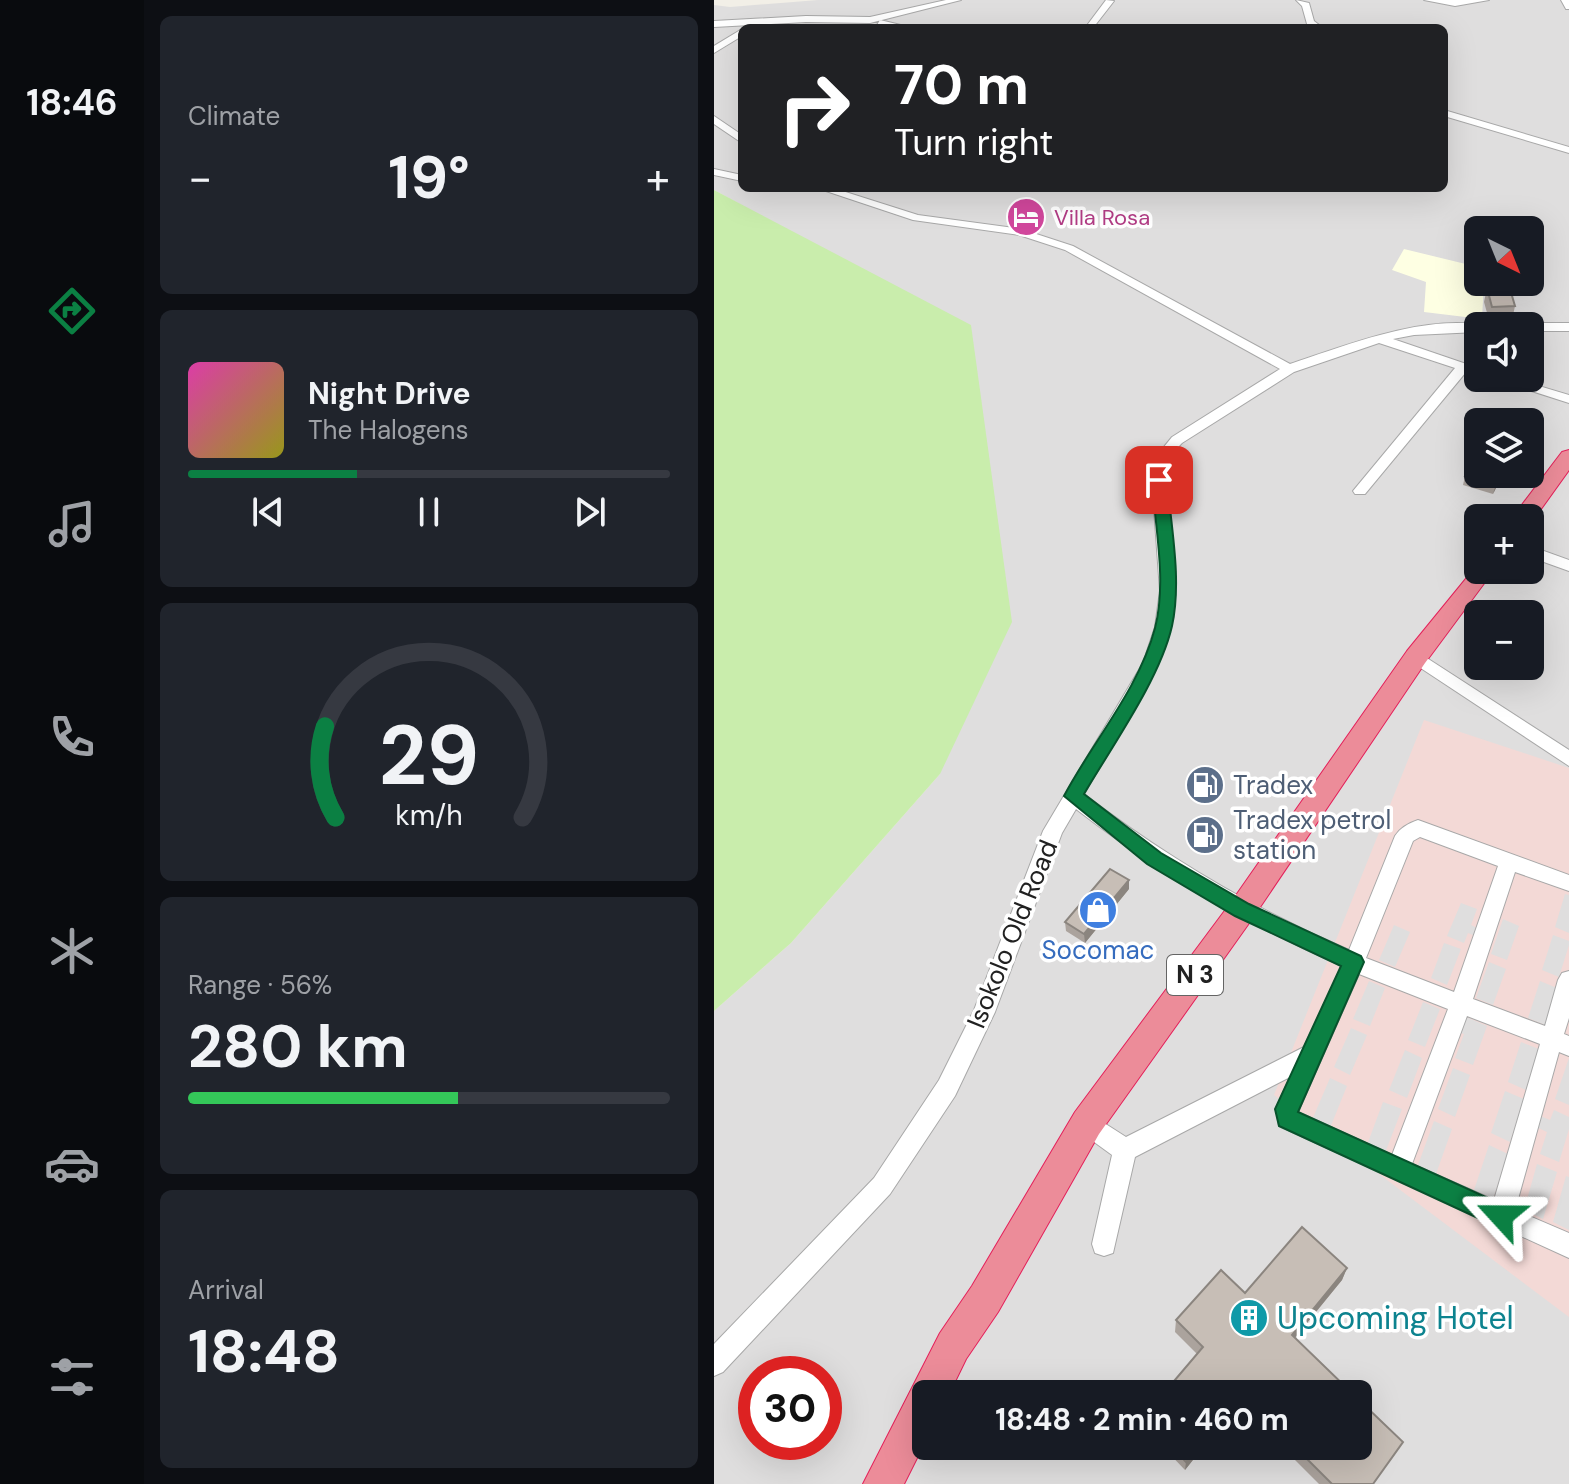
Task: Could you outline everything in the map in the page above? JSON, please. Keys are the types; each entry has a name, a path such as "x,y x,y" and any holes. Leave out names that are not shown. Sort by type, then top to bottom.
{"highway":[{"path":"1533,504 1569,456"},
{"name":"N 3","path":"935,1380 1087,1123 1242,910 1416,657 1472,584"},
{"name":"N 3","path":"883,1484 912,1426"}],"street":[{"path":"870,20 957,0"},
{"path":"1300,0 1306,5 1313,24"},
{"path":"1428,0 1455,4 1485,0"},
{"path":"1565,0 1569,7"},
{"path":"1092,24 1110,1"},
{"path":"717,24 870,20 890,24"},
{"path":"754,24 758,21"},
{"path":"714,50 738,35"},
{"path":"724,44 738,47"},
{"path":"1448,114 1569,150"},
{"path":"714,119 738,137"},
{"path":"714,172 738,177"},
{"path":"835,192 917,218 1021,232 1069,248 1289,369"},
{"path":"1544,327 1569,327"},
{"name":"Isokolo Old Road","path":"714,1363 882,1186 947,1088 984,1012 1053,831 1151,663 1163,627 1168,591 1159,480 1162,458 1177,440 1289,369 1377,339 1414,331 1464,329"},
{"path":"1360,491 1462,368 1377,339"},
{"path":"1544,392 1569,399"},
{"path":"1544,556 1569,566"},
{"path":"1416,657 1569,759"},
{"path":"1073,796 1154,859 1242,910 1354,962 1561,1043"},
{"path":"1569,883 1418,828 1405,836 1354,962 1287,1109 1287,1118 1569,1246"},
{"path":"1398,1170 1509,862"},
{"path":"1501,1216 1561,1043 1569,980"},
{"path":"1125,1150 1312,1054"},
{"path":"1087,1123 1125,1150"},
{"path":"1104,1244 1125,1150"}],"shaded area":[{"path":"818,0 1569,0 1569,1484 714,1484 714,1011 791,943 940,774 784,228 714,190 714,5 730,7"},
{"path":"1404,249 1464,264 1464,296 1483,296 1482,312 1464,312 1464,317 1424,312 1426,282 1392,270"},
{"path":"1424,720 1569,768 1569,895 1565,894 1555,927 1569,933 1569,941 1553,935 1542,970 1559,977 1569,945 1569,1058 1555,1099 1569,1105 1569,1117 1554,1110 1550,1120 1538,1115 1534,1126 1547,1132 1540,1154 1559,1162 1569,1129 1569,1177 1566,1176 1553,1222 1569,1230 1569,1317 1274,1095","holes":["1461,903 1477,909 1471,925 1477,928 1475,936 1468,933 1464,943 1447,936","1503,919 1519,926 1507,960 1491,954","1394,925 1410,932 1395,967 1379,960","1444,943 1461,949 1447,985 1431,978","1489,962 1506,969 1493,1005 1476,998","1369,981 1385,988 1370,1026 1353,1019","1540,981 1557,988 1545,1025 1528,1018","1423,1002 1440,1009 1425,1047 1408,1040","1464,1016 1487,1026 1473,1065 1455,1058 1464,1034 1458,1032","1351,1028 1367,1035 1350,1075 1334,1067","1521,1042 1539,1049 1526,1090 1508,1082","1405,1050 1422,1058 1407,1098 1389,1090","1453,1068 1470,1075 1455,1117 1438,1109","1330,1078 1347,1086 1330,1128 1312,1120","1505,1091 1524,1099 1510,1142 1491,1133","1383,1102 1402,1109 1385,1153 1367,1145","1434,1121 1452,1129 1436,1174 1418,1165","1489,1145 1508,1154 1493,1199 1474,1190","1537,1164 1557,1172 1543,1219 1524,1210"]}],"green space":[{"path":"714,190 971,325 1012,622 940,774 791,943 714,1011"}],"building":[{"path":"1489,296 1512,296 1515,306 1492,307"},
{"name":"Socomac","path":"1110,869 1129,880 1084,934 1065,922"},
{"name":"Upcoming Hotel","path":"1302,1227 1347,1268 1292,1335 1339,1380 1175,1380 1203,1347 1176,1320 1221,1270 1245,1293"},
{"path":"1372,1412 1403,1442 1373,1484 1332,1484 1308,1460 1372,1460"}],"place":[{"name":"Villa Rosa","path":"1026,217"},
{"name":"Tradex","path":"1205,785"},
{"name":"Tradex petrol station","path":"1205,835"},
{"name":"Socomac","path":"1098,910"},
{"name":"Upcoming Hotel","path":"1249,1318"}],"route":[{"path":"1159,480 1168,591 1163,627 1151,663 1073,796 1154,859 1242,910 1354,962 1287,1109 1287,1118 1501,1216"}]}
